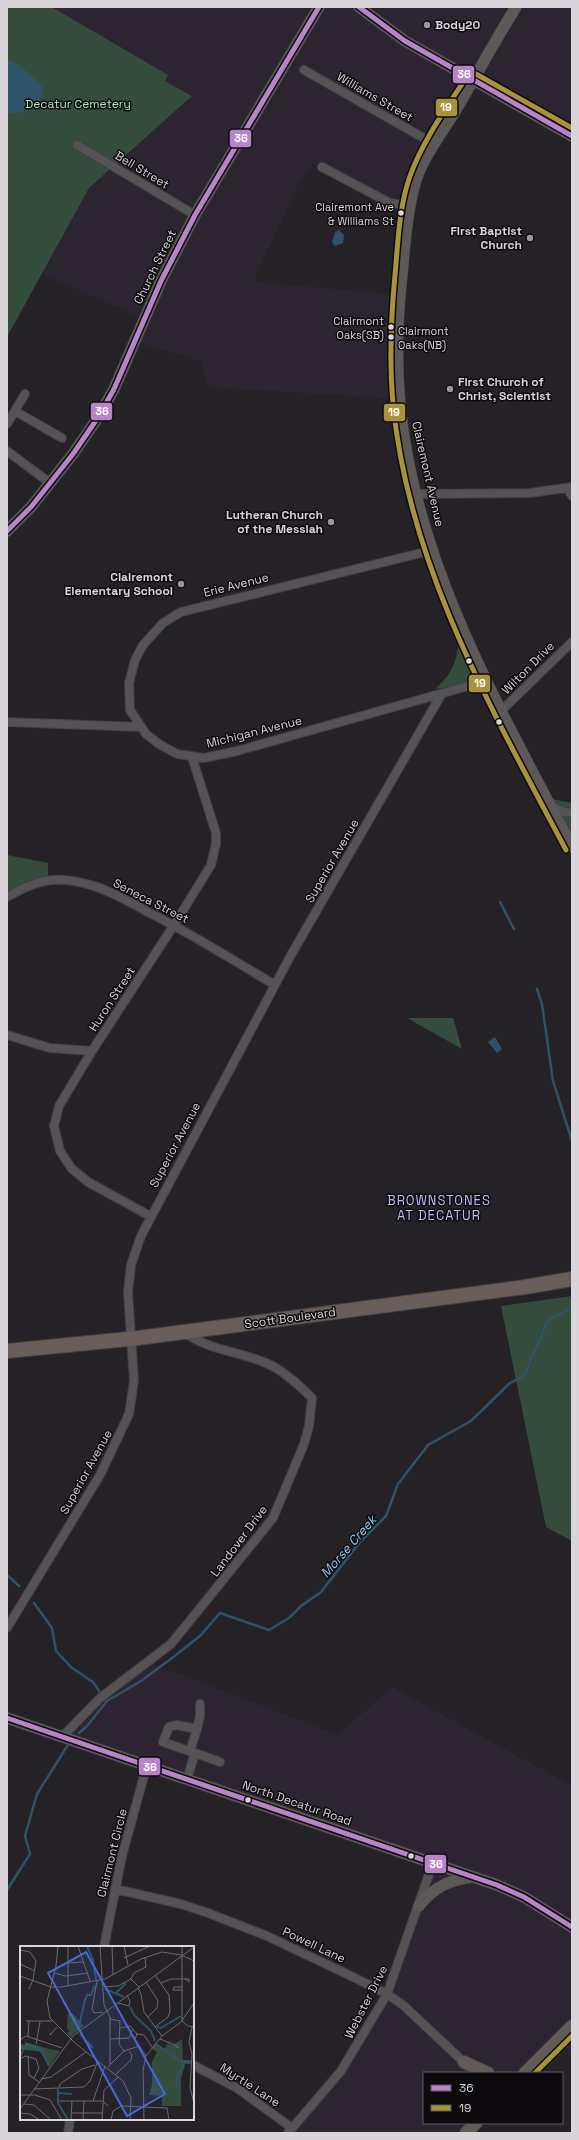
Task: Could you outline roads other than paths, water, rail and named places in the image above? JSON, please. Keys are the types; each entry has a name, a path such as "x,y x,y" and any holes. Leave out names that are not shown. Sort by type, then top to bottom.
{"highway":[{"name":"Scott Boulevard","path":"7,1351 131,1338 525,1287 572,1279"}],"main road":[{"name":"Church Street","path":"7,531 27,512 50,483 114,389 161,281 195,215 319,7"},
{"path":"359,7 400,39 572,136"},
{"name":"Clairemont Avenue","path":"516,7 434,144 417,179 410,206 400,292 397,353 402,423 417,494 433,550 456,614 486,681 572,847"},
{"name":"North Decatur Road","path":"7,1718 475,1877 524,1897 572,1927"},
{"path":"419,1906 430,1893 440,1885 459,1879 475,1877"},
{"path":"524,2072 572,2026"},
{"path":"464,2062 486,2072"},
{"path":"466,2133 475,2124"}],"street":[{"name":"Williams Street","path":"304,70 434,144"},
{"name":"Bell Street","path":"77,145 195,215"},
{"path":"322,167 390,203 410,206"},
{"path":"7,424 25,394"},
{"path":"15,411 62,438"},
{"path":"7,451 50,483"},
{"path":"417,494 530,493 571,490"},
{"name":"Erie Avenue","path":"141,727 130,710 130,683 135,660 153,632 176,615 320,576 433,550"},
{"name":"Wilton Drive","path":"501,711 572,642"},
{"name":"Michigan Avenue","path":"141,727 164,748 177,754 192,757 215,757 486,681"},
{"name":"Superior Avenue","path":"7,1628 9,1618 100,1475 129,1414 134,1381 128,1292 131,1265 140,1236 275,985 441,694"},
{"path":"7,722 141,727"},
{"name":"Huron Street","path":"150,1216 88,1182 72,1169 60,1151 54,1126 59,1106 92,1051 211,865 216,844 213,824 194,769 192,757"},
{"path":"550,805 564,812 572,813"},
{"name":"Seneca Street","path":"7,897 29,884 62,880 87,883 117,895 174,925 275,985"},
{"path":"7,1035 50,1048 92,1051"},
{"name":"Landover Drive","path":"62,1736 100,1698 166,1650 205,1603 273,1518 304,1444 309,1426 312,1398 303,1388 267,1363 213,1348 183,1331"},
{"path":"187,1779 200,1716 200,1704"},
{"path":"197,1729 177,1725 169,1727 163,1742 220,1762"},
{"name":"Clairmont Circle","path":"104,1946 115,1889 148,1765"},
{"name":"Webster Drive","path":"290,2131 341,2072 386,1994 419,1906 433,1863"},
{"name":"Powell Lane","path":"115,1889 181,1904 239,1924 386,1994 414,2014 475,2072"},
{"name":"Myrtle Lane","path":"194,2066 237,2088 290,2131"},
{"path":"68,2133 70,2120"}],"water":[{"path":"7,59 21,66 42,86 40,99 32,108 7,114"},
{"path":"339,230 344,235 343,243 335,246 332,242 335,232"},
{"path":"495,1037 502,1049 497,1053 488,1042"}],"waterway":[{"path":"500,902 514,929"},
{"name":"Morse Creek","path":"537,989 542,1004 553,1081 572,1141"},
{"name":"Morse Creek","path":"107,1701 141,1681 172,1658 200,1636 220,1613 269,1630 289,1618 301,1606 321,1592 360,1542 386,1516 398,1484 428,1445 471,1421 510,1383 524,1376 548,1320 572,1308"},
{"path":"7,1575 19,1586"},
{"path":"34,1603 52,1628 56,1651 72,1668 93,1682 99,1691"},
{"path":"79,1733 87,1726 107,1701"},
{"path":"7,1890 30,1854 25,1836 37,1794 68,1745"}],"place":[{"name":"Body20","path":"427,25"},
{"name":"Clairemont Ave & Williams St","path":"401,213"},
{"name":"First Baptist Church","path":"530,238"},
{"name":"Clairmont Oaks(SB)","path":"391,327"},
{"name":"Clairmont Oaks(NB)","path":"391,337"},
{"name":"First Church of Christ, Scientist","path":"450,389"},
{"name":"Lutheran Church of the Messiah","path":"331,522"},
{"name":"Clairemont Elementary School","path":"181,584"}],"district":[{"name":"BROWNSTONES AT DECATUR","path":"439,1208"}],"park label":[{"name":"Decatur Cemetery","path":"78,104"}]}
